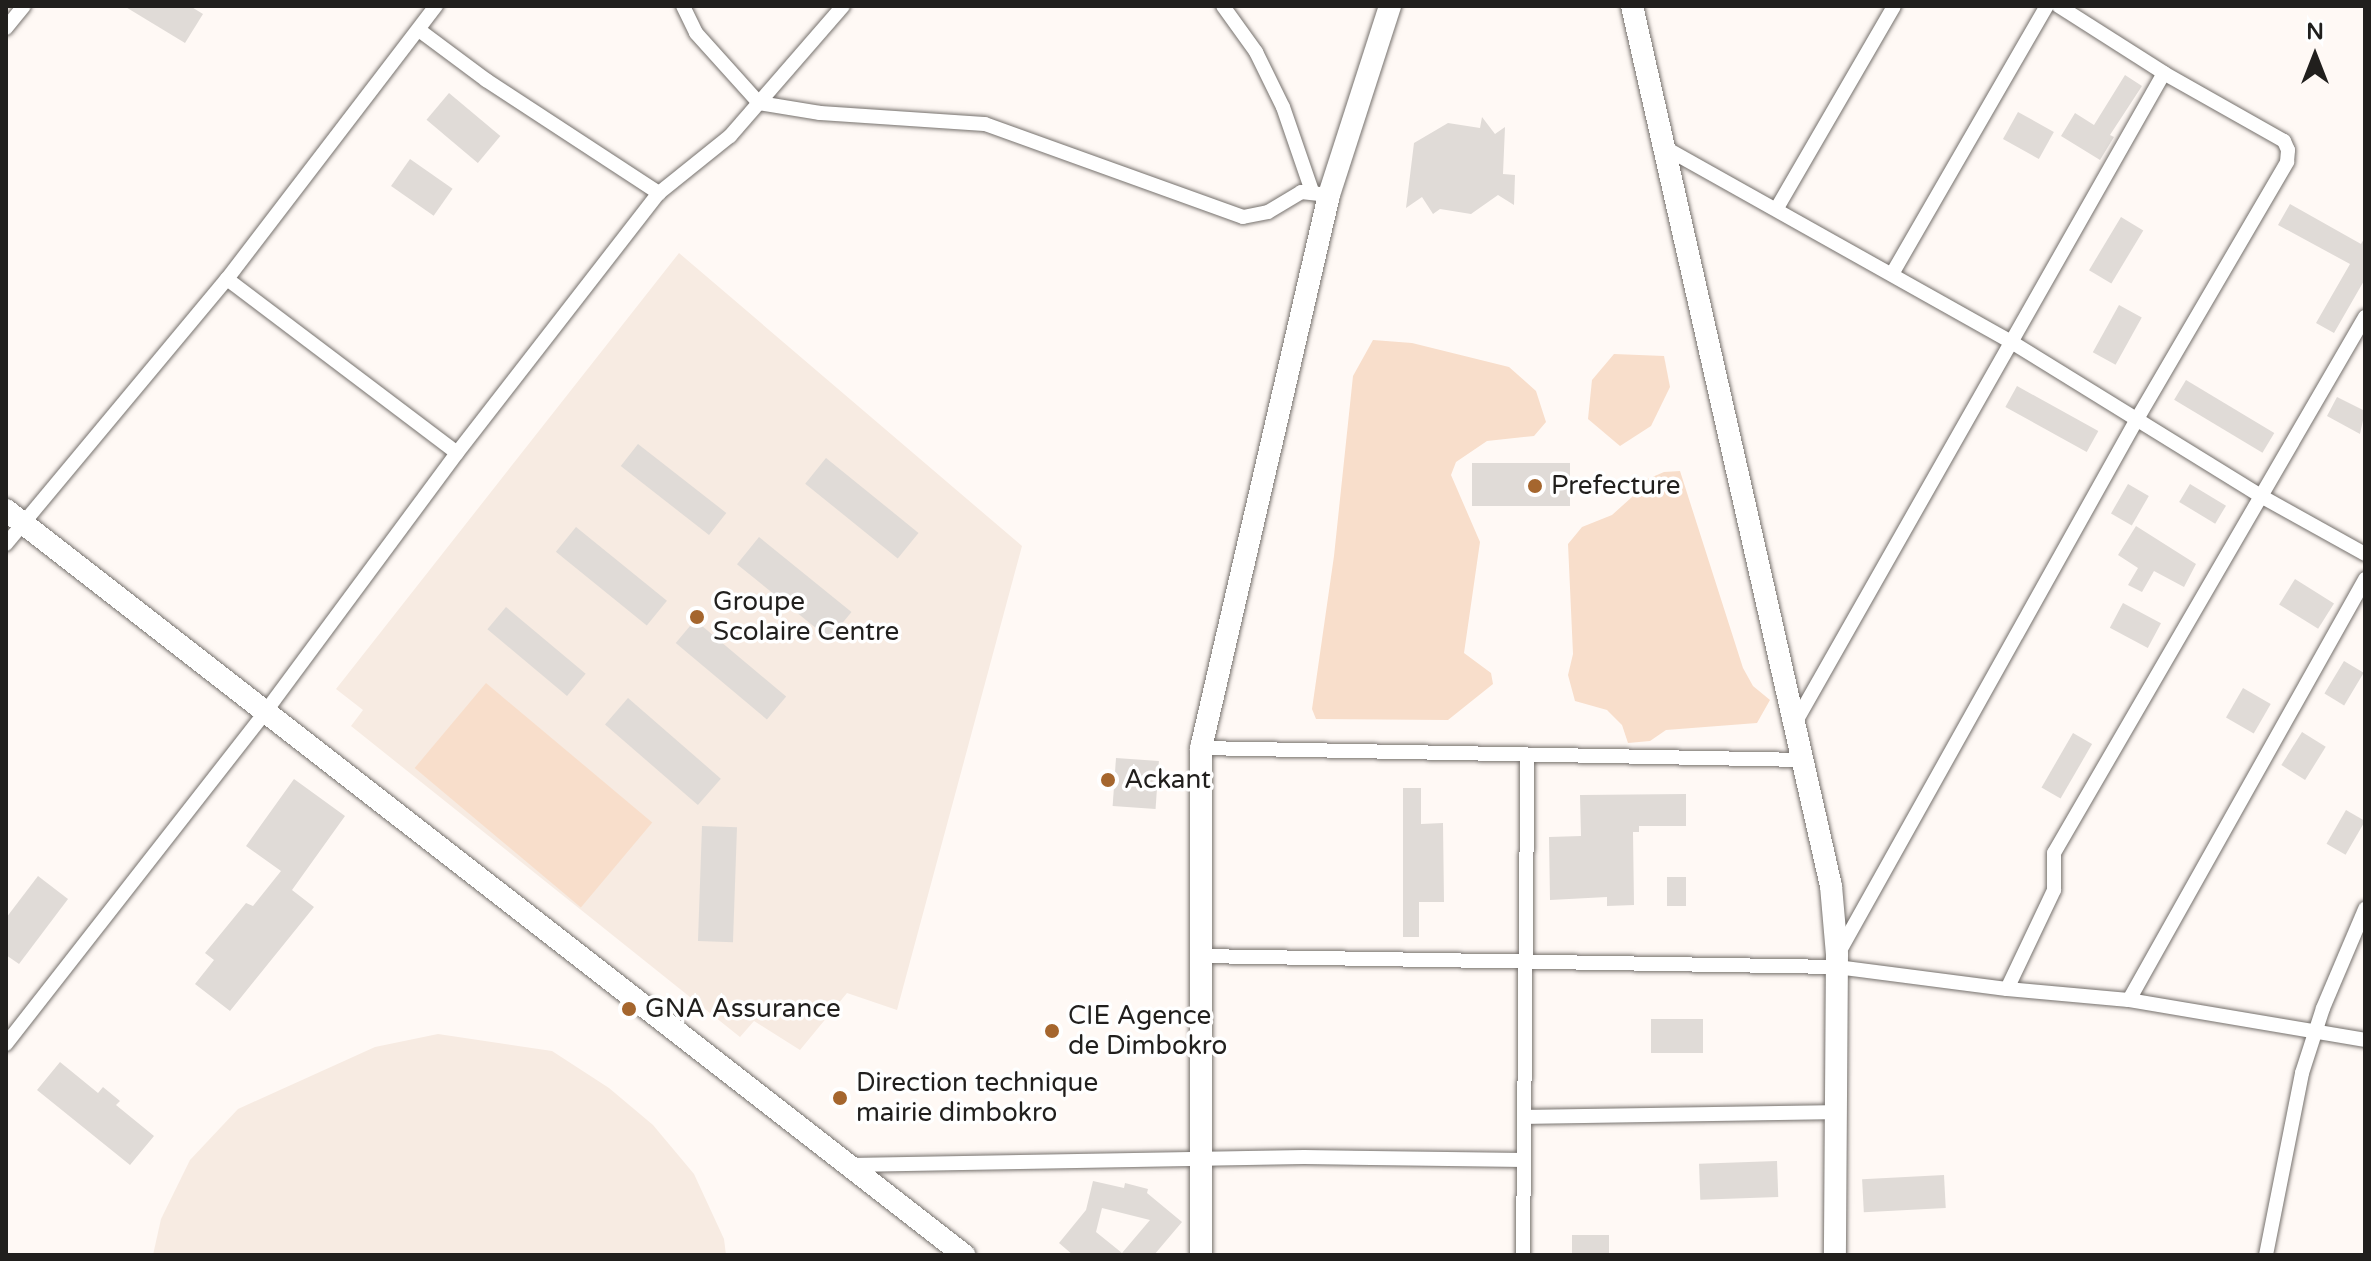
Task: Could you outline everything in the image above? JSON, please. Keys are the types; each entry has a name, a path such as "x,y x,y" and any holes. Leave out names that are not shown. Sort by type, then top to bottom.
{"main road":[{"path":"1201,1255 1201,748 1321,193 1390,6"},
{"path":"1632,6 1831,886 1837,961 1835,1255"},
{"path":"14,516 964,1255"}],"street":[{"path":"6,28 24,6"},
{"path":"6,544 14,516 227,279 436,6"},
{"path":"683,6 696,33 759,103 820,113 985,124 1243,217 1268,212 1299,192 1321,193 1256,52 1223,6"},
{"path":"6,1044 266,711 457,453 659,193 730,136 843,6"},
{"path":"1777,208 1894,6"},
{"path":"1892,274 2047,6"},
{"path":"1837,961 2137,419 2288,155 2284,141 2164,73 2059,6"},
{"path":"419,30 486,80 659,193"},
{"path":"1795,723 2164,73"},
{"path":"1662,146 2013,343 2259,495 2365,554"},
{"path":"227,279 457,453"},
{"path":"2007,989 2054,890 2054,853 2365,317"},
{"path":"2129,1000 2365,579"},
{"path":"1201,748 1803,760"},
{"path":"1523,1255 1527,1117 1527,756"},
{"path":"2266,1255 2314,1032 2365,909"},
{"path":"1200,956 1837,961 2007,989 2129,1000 2365,1040"},
{"path":"1527,1117 1836,1112"},
{"path":"850,1165 1304,1157 1524,1160"}],"shaded area":[{"name":"Groupe Scolaire Centre","path":"679,253 1022,546 897,1010 847,993 800,1050 754,1021 740,1037 351,726 363,710 336,689"},
{"path":"1373,340 1412,343 1509,367 1536,391 1546,422 1534,436 1487,441 1456,462 1451,475 1480,542 1464,653 1491,673 1493,684 1448,720 1316,719 1312,709 1334,556 1353,376"},
{"path":"1614,354 1664,356 1670,387 1651,426 1620,446 1588,419 1592,380"},
{"path":"1680,471 1743,668 1753,686 1770,700 1757,723 1666,730 1650,741 1628,743 1622,725 1607,710 1575,701 1568,675 1573,654 1568,544 1582,527 1612,515 1632,497 1636,484 1664,472"},
{"path":"486,683 652,822 581,908 415,768"},
{"path":"438,1034 552,1051 609,1088 653,1125 694,1174 724,1239 726,1255 153,1255 161,1219 190,1160 238,1109 375,1047"}],"building":[{"path":"124,6 190,6 203,14 185,43"},
{"path":"2125,75 2142,86 2110,135 2114,137 2100,160 2061,136 2075,113 2094,125"},
{"path":"449,93 500,136 478,163 427,120"},
{"path":"2018,112 2054,132 2039,159 2003,139"},
{"path":"1482,117 1495,134 1505,127 1503,174 1515,175 1514,205 1498,195 1471,214 1440,209 1433,214 1422,197 1406,208 1414,143 1448,123 1480,128"},
{"path":"410,159 453,189 434,216 391,186"},
{"path":"2290,204 2361,244 2365,237 2365,279 2334,333 2316,323 2350,264 2278,225"},
{"path":"2121,217 2143,230 2111,284 2089,270"},
{"path":"2119,305 2142,318 2116,365 2093,352"},
{"path":"2186,380 2274,433 2262,453 2174,400"},
{"path":"2017,386 2098,431 2087,452 2005,407"},
{"path":"2337,397 2365,411 2360,434 2327,416"},
{"path":"638,444 726,513 709,535 621,466"},
{"path":"826,458 918,533 898,559 805,484"},
{"path":"1472,463 1570,463 1570,506 1472,506"},
{"path":"2128,484 2149,496 2132,525 2111,513"},
{"path":"2190,484 2226,506 2215,524 2179,502"},
{"path":"2136,526 2196,564 2184,587 2154,571 2142,592 2128,585 2138,568 2118,555"},
{"path":"576,527 667,601 647,625 556,552"},
{"path":"759,537 851,612 829,639 737,564"},
{"path":"2295,579 2334,603 2318,629 2279,604"},
{"path":"2123,603 2161,623 2148,648 2110,628"},
{"path":"506,607 586,674 567,696 487,629"},
{"path":"695,620 786,696 767,719 676,643"},
{"path":"2344,661 2364,673 2344,705 2324,694"},
{"path":"2243,688 2271,704 2254,733 2226,717"},
{"path":"628,698 721,779 698,805 605,724"},
{"path":"2302,732 2326,747 2305,780 2281,765"},
{"path":"2073,733 2092,744 2061,799 2042,788"},
{"path":"1116,758 1159,761 1156,809 1113,806"},
{"path":"294,779 345,816 292,890 314,907 230,1011 195,984 214,960 205,953 246,903 253,906 281,871 246,846"},
{"path":"1403,788 1421,788 1421,824 1443,823 1444,902 1419,902 1419,937 1403,937"},
{"path":"1686,794 1686,826 1639,826 1639,832 1633,832 1634,905 1607,906 1607,897 1550,900 1549,837 1581,836 1580,795"},
{"path":"2346,810 2365,821 2346,855 2326,844"},
{"path":"702,826 737,827 733,942 698,941"},
{"path":"38,876 68,899 19,964 6,955 6,918"},
{"path":"1667,877 1686,877 1686,906 1667,906"},
{"path":"1651,1019 1703,1019 1703,1053 1651,1053"},
{"path":"60,1062 98,1093 103,1087 120,1101 116,1105 154,1136 130,1165 37,1090"},
{"path":"1777,1161 1778,1197 1700,1200 1699,1164"},
{"path":"1944,1175 1946,1208 1864,1212 1862,1179"},
{"path":"1093,1181 1124,1188 1125,1183 1148,1189 1147,1193 1182,1222 1154,1255 1073,1255 1059,1243 1086,1210","holes":["1102,1208 1150,1220 1122,1253 1096,1232"]},
{"path":"1572,1235 1609,1235 1609,1255 1572,1255"}],"place":[{"name":"Prefecture","path":"1535,486"},
{"name":"Groupe Scolaire Centre","path":"697,617"},
{"name":"Ackant","path":"1108,780"},
{"name":"GNA Assurance","path":"629,1009"},
{"name":"CIE Agence de Dimbokro","path":"1052,1031"},
{"name":"Direction technique mairie dimbokro","path":"840,1098"}]}
